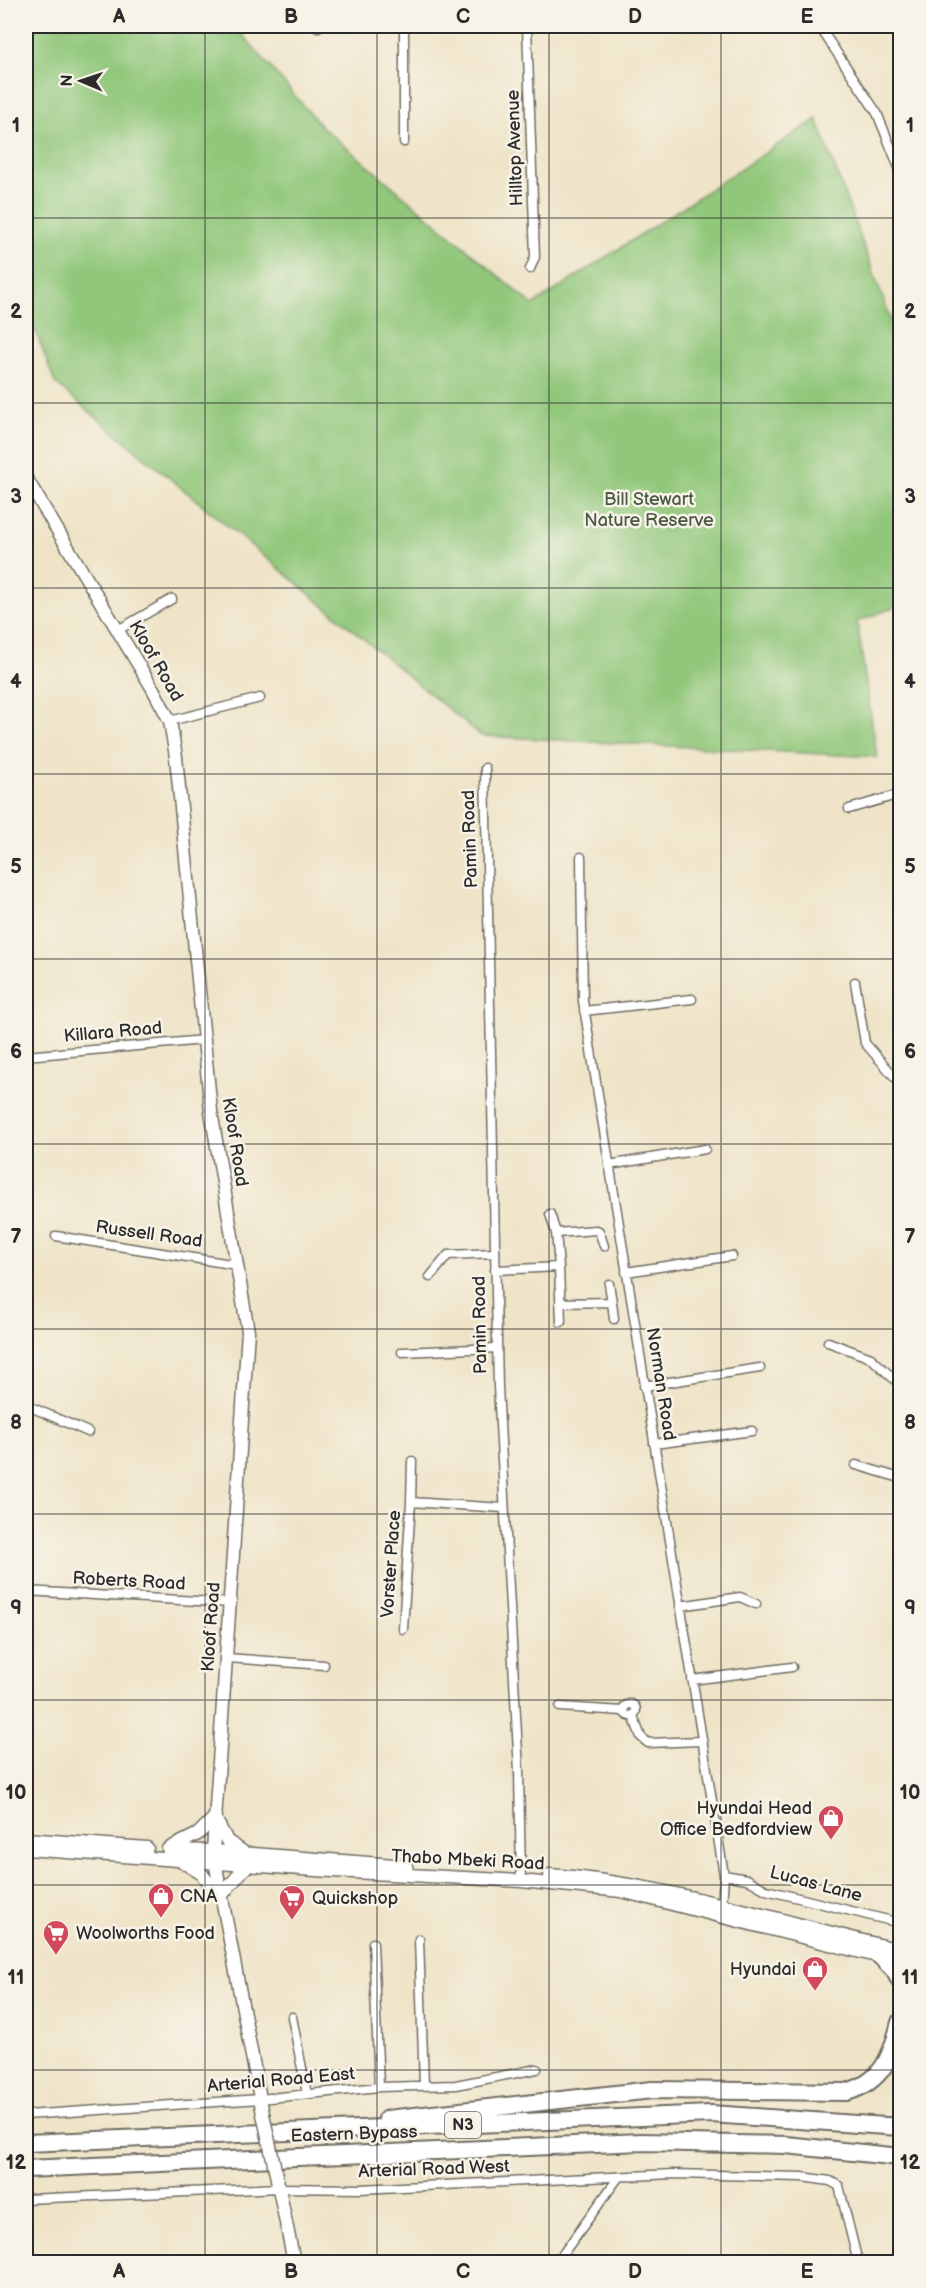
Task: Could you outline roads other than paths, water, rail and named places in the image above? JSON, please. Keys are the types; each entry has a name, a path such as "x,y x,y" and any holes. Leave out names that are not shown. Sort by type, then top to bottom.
{"highway":[{"path":"880,1956 894,1970 900,1981"},
{"path":"303,2132 410,2115 642,2091 846,2092 860,2089 878,2077 889,2061 900,2022"},
{"name":"Eastern Bypass","path":"26,2143 711,2114 900,2127"},
{"name":"Eastern Bypass","path":"26,2169 641,2142 786,2145 900,2157"}],"main road":[{"name":"Kloof Road","path":"26,478 170,721 176,757 211,1111 246,1317 248,1348 213,1856 294,2262"},
{"path":"165,1850 198,1834 216,1817 227,1841 249,1859 221,1899 201,1873 177,1858"},
{"name":"Thabo Mbeki Road","path":"26,1839 249,1859 521,1877 597,1879 641,1885 900,1962"},
{"name":"Thabo Mbeki Road","path":"26,1849 177,1858 213,1856"},
{"name":"Thabo Mbeki Road","path":"541,1878 722,1910 900,1950"}],"street":[{"path":"404,26 404,142"},
{"name":"Hilltop Avenue","path":"527,26 535,257 530,269"},
{"path":"819,26 877,113 900,165"},
{"path":"118,630 172,599"},
{"path":"170,721 260,698"},
{"name":"Pamin Road","path":"485,768 497,1348 503,1508 519,1761 521,1877"},
{"path":"849,808 900,794"},
{"name":"Norman Road","path":"580,857 584,1011 724,1875 722,1910"},
{"path":"855,982 865,1043 900,1083"},
{"path":"584,1011 692,999"},
{"name":"Killara Road","path":"26,1056 204,1040"},
{"path":"609,1165 705,1149"},
{"path":"550,1214 556,1233 561,1322"},
{"path":"556,1233 597,1230 604,1246"},
{"name":"Russell Road","path":"56,1236 237,1265"},
{"path":"430,1277 448,1255 495,1253"},
{"path":"626,1272 732,1256"},
{"path":"495,1270 559,1267"},
{"path":"609,1284 614,1319"},
{"path":"560,1303 612,1302"},
{"path":"828,1342 871,1358 888,1375 900,1381"},
{"path":"402,1352 497,1348"},
{"path":"644,1386 760,1368"},
{"path":"26,1405 88,1432"},
{"path":"654,1444 752,1431"},
{"name":"Vorster Place","path":"403,1629 412,1461"},
{"path":"856,1466 900,1478"},
{"name":"Vorster Place","path":"411,1502 503,1508"},
{"name":"Roberts Road","path":"26,1591 231,1604"},
{"path":"680,1606 740,1597 756,1604"},
{"path":"227,1658 324,1665"},
{"path":"692,1680 792,1667"},
{"path":"560,1707 623,1711 625,1706 633,1705 636,1710 633,1716 641,1737 648,1743 701,1742"},
{"name":"Lucas Lane","path":"724,1875 747,1879 766,1890 900,1923"},
{"path":"419,1939 424,2085"},
{"path":"372,1943 379,2087"},
{"path":"292,2017 307,2094"},
{"name":"Arterial Road East","path":"26,2115 260,2099 379,2087 456,2085 537,2069"},
{"name":"Arterial Road West","path":"26,2199 279,2188 360,2189 673,2174 802,2177 835,2182 840,2189 858,2262"},
{"path":"557,2262 618,2178"}],"place":[{"name":"Hyundai Head Office Bedfordview","path":"831,1841"},
{"name":"CNA","path":"161,1919"},
{"name":"Quickshop","path":"292,1921"},
{"name":"Woolworths Food","path":"56,1956"},
{"name":"Hyundai","path":"815,1992"}],"park label":[{"name":"Bill Stewart Nature Reserve","path":"649,509"}]}
